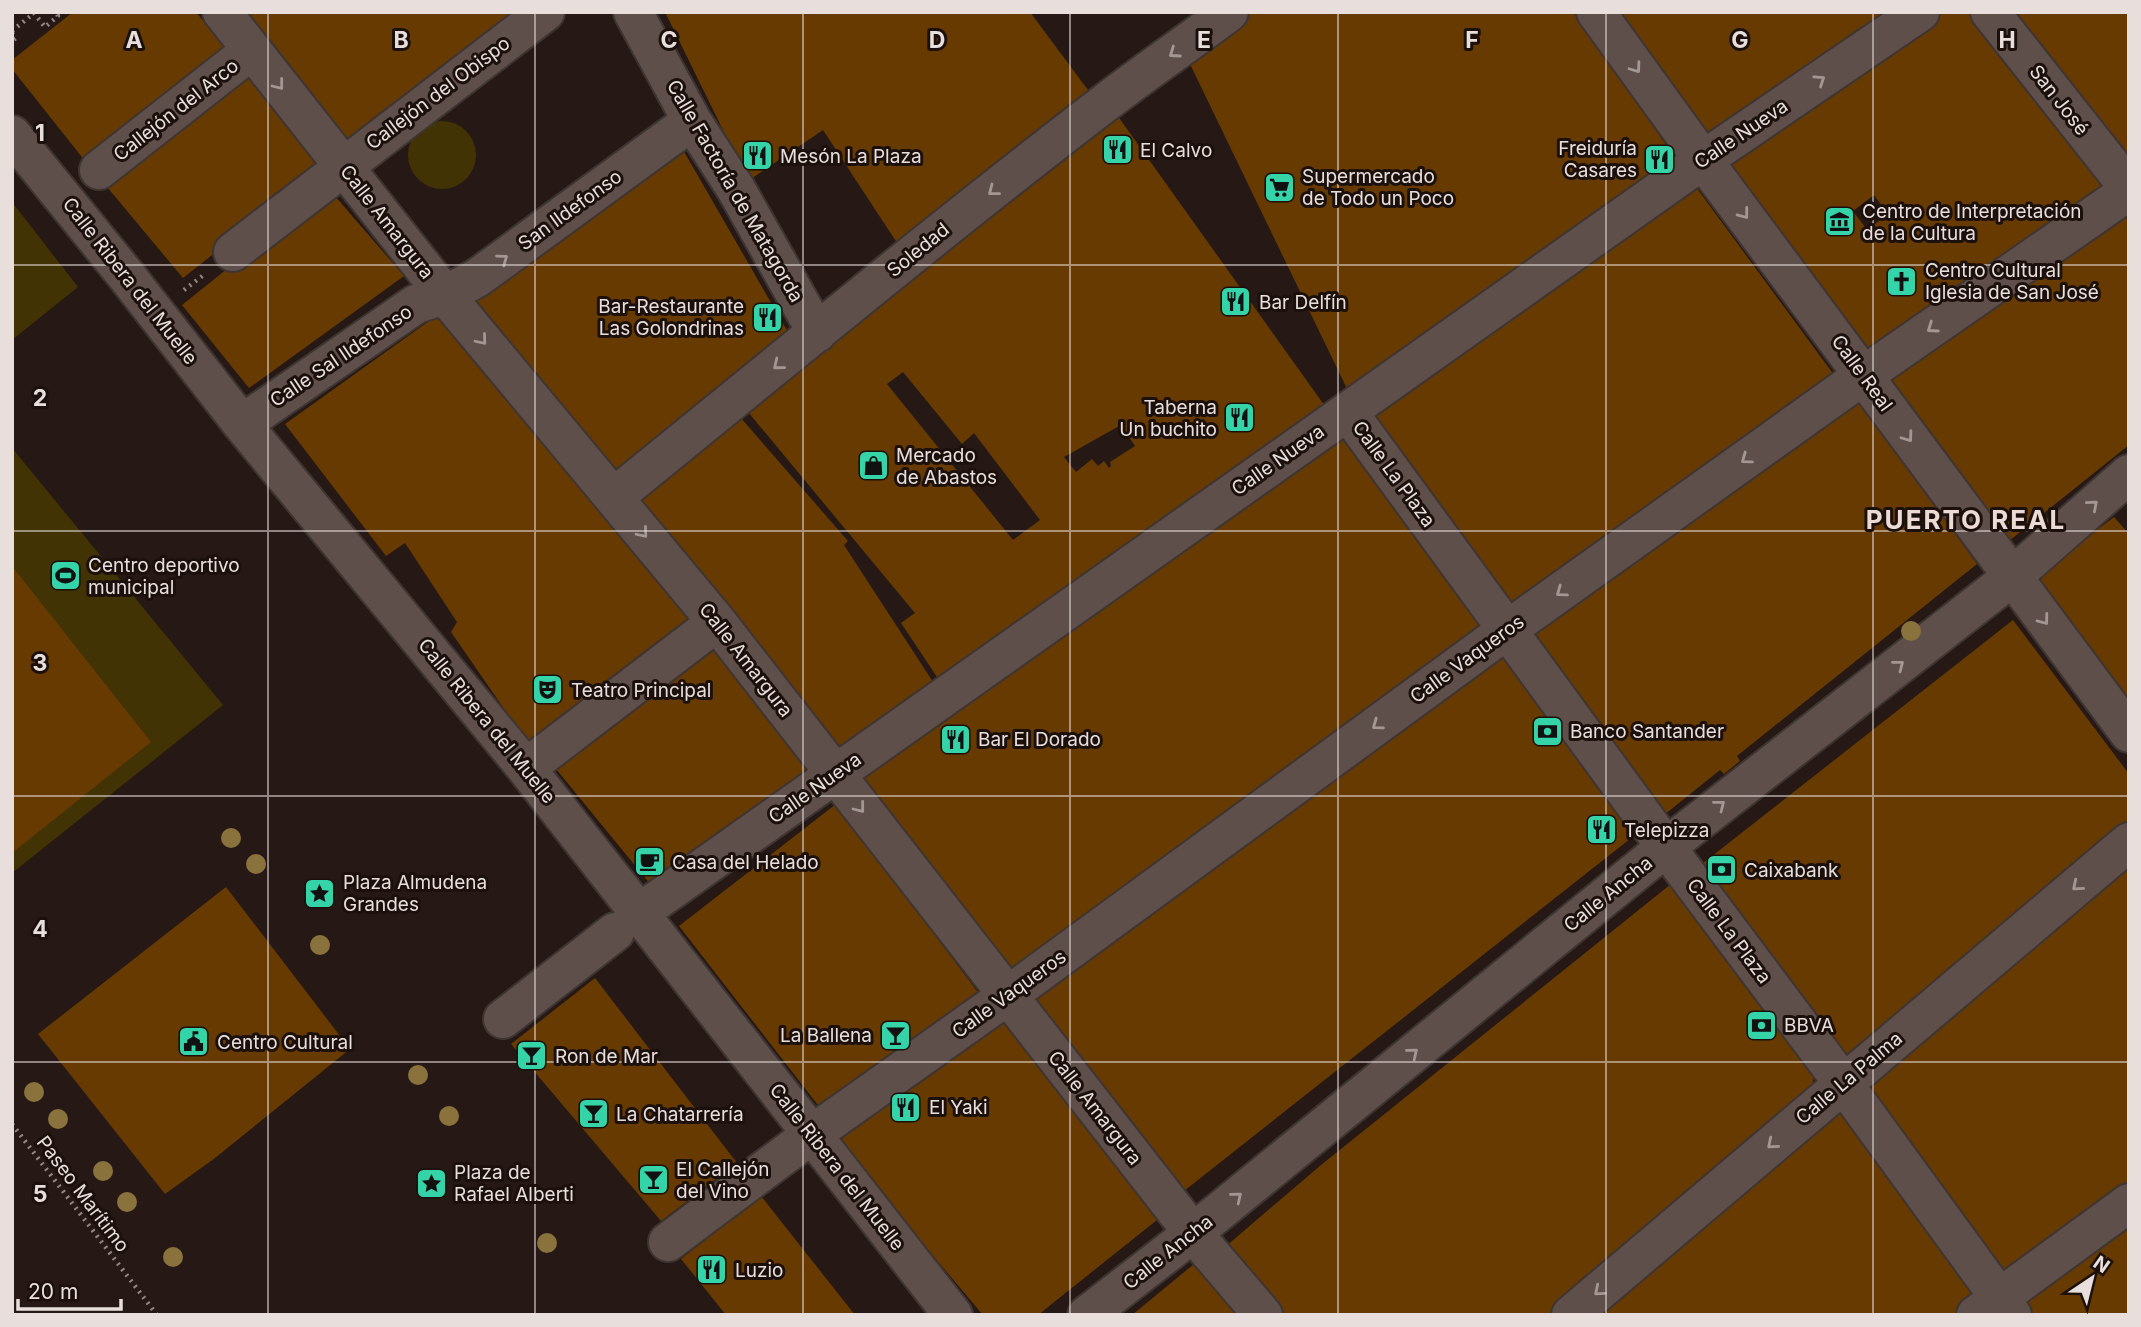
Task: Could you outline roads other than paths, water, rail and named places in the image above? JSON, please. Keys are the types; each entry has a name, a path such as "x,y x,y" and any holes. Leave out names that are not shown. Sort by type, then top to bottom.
{"street":[{"name":"Calle Amargura","path":"222,12 444,295 717,622 1193,1233 1263,1315"},
{"name":"Callejón del Obispo","path":"233,252 545,12"},
{"name":"Calle Factoría de Matagorda","path":"633,12 692,121 736,189 817,333"},
{"name":"Soledad","path":"614,497 900,264 1107,101 1229,12"},
{"name":"Calle Real","path":"1596,12 2011,577 2129,733"},
{"name":"Calle Nueva","path":"503,1020 627,922 834,774 1703,160 1920,12"},
{"name":"San José","path":"1990,12 2129,190"},
{"name":"Callejón del Arco","path":"99,170 252,50"},
{"name":"San Ildefonso","path":"444,295 477,278 692,121"},
{"name":"Calle Ribera del Muelle","path":"12,135 242,424 526,768 627,922 811,1135 953,1315"},
{"name":"Calle Vaqueros","path":"668,1242 811,1135 1007,996 1507,630 2129,190"},
{"name":"Calle Sal Ildefonso","path":"242,424 416,304 444,295"},
{"name":"Calle La Plaza","path":"1348,412 1666,847 1843,1083 1996,1309"},
{"name":"Calle Ancha","path":"1087,1315 1193,1233 1666,847 2011,577 2129,474"},
{"path":"526,768 717,622"},
{"name":"Calle La Palma","path":"1571,1315 2129,842"},
{"path":"1996,1309 2129,1203"}],"place":[{"name":"El Calvo","path":"1117,150"},
{"name":"Mesón La Plaza","path":"757,156"},
{"name":"Freiduría Casares","path":"1660,159"},
{"name":"Supermercado de Todo un Poco","path":"1279,187"},
{"name":"Centro de Interpretación de la Cultura","path":"1839,222"},
{"name":"Centro Cultural Iglesia de San José","path":"1902,281"},
{"name":"Bar Delfín","path":"1236,302"},
{"name":"Bar-Restaurante Las Golondrinas","path":"767,317"},
{"name":"Taberna Un buchito","path":"1240,418"},
{"name":"Mercado de Abastos","path":"873,466"},
{"name":"Centro deportivo municipal","path":"65,576"},
{"name":"Teatro Principal","path":"548,690"},
{"name":"Banco Santander","path":"1547,731"},
{"name":"Bar El Dorado","path":"955,739"},
{"name":"Telepizza","path":"1601,830"},
{"name":"Casa del Helado","path":"649,862"},
{"name":"Caixabank","path":"1721,870"},
{"name":"Plaza Almudena Grandes","path":"320,893"},
{"name":"BBVA","path":"1761,1025"},
{"name":"La Ballena","path":"895,1035"},
{"name":"Centro Cultural","path":"194,1042"},
{"name":"Ron de Mar","path":"532,1056"},
{"name":"El Yaki","path":"906,1107"},
{"name":"La Chatarrería","path":"593,1114"},
{"name":"El Callejón del Vino","path":"653,1180"},
{"name":"Plaza de Rafael Alberti","path":"431,1183"},
{"name":"Luzio","path":"712,1270"}],"district":[{"name":"PUERTO REAL","path":"1966,519"}]}
